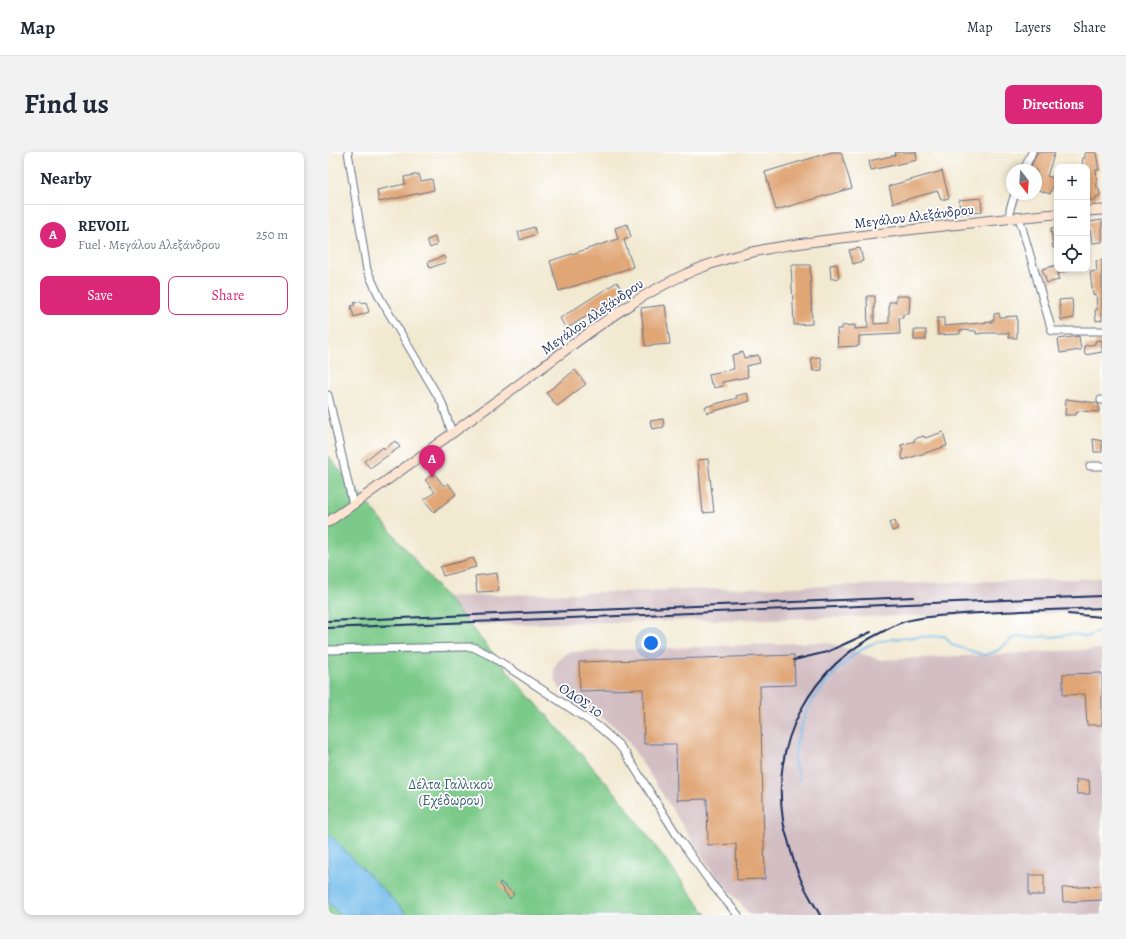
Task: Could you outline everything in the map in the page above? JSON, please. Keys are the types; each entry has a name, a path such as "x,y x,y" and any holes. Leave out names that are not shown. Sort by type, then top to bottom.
{"street":[{"path":"348,152 368,270 380,298 442,403 452,433"},
{"path":"1027,164 1032,152"},
{"path":"1013,200 1010,208 1015,218 1052,331 1102,331"},
{"path":"1090,211 1102,210"},
{"name":"Μεγάλου Αλεξάνδρου","path":"328,522 618,312 647,294 696,270 733,257 801,243 1054,214"},
{"path":"328,395 353,505"},
{"path":"1090,466 1102,466"},
{"name":"ΟΔΟΣ 10","path":"328,650 468,647 481,650 495,659 599,727 618,744 626,754 680,840 710,882 738,915"}],"shaded area":[{"path":"1102,578 1102,612 328,628 328,600"},
{"path":"826,642 881,660 1102,649 1102,915 750,915 710,868 626,738 614,726 561,690 555,681 554,669 558,661 568,652"}],"green space":[{"name":"Δέλτα Γαλλικού (Εχέδωρου)","path":"328,456 512,676 618,796 707,915 328,915"}],"water":[{"path":"328,833 408,915 340,915 328,902"}],"building":[{"path":"832,152 841,152 852,188 776,210 765,172"},
{"path":"895,152 916,152 917,160 871,170 869,161 896,155"},
{"path":"1037,152 1055,152 1047,176 1054,178 1054,184 1050,194 1042,191 1042,164 1032,164"},
{"path":"1085,152 1096,152 1099,170 1096,170 1097,188 1099,188 1100,196 1096,197 1096,200 1090,200 1090,164 1083,164 1082,158 1085,158"},
{"path":"942,171 949,198 941,200 938,191 893,203 889,186"},
{"path":"419,174 421,181 432,179 434,190 379,202 377,190 405,184 404,177"},
{"path":"981,198 982,212 960,214 959,200"},
{"path":"1102,220 1102,242 1092,243 1090,222"},
{"path":"627,224 631,237 624,240 633,267 559,291 550,261 618,239 615,228"},
{"path":"534,227 536,234 520,240 518,232"},
{"path":"1051,228 1054,228 1053,248"},
{"path":"435,237 437,245 430,248 427,240"},
{"path":"860,248 863,261 853,264 849,250"},
{"path":"444,256 446,262 430,268 428,262"},
{"path":"1102,260 1102,320 1096,321 1096,294 1093,295 1090,272 1097,271 1096,261"},
{"path":"837,264 839,278 831,279 830,265"},
{"path":"791,265 810,265 812,324 794,325"},
{"path":"1054,266 1054,272 1063,272 1057,274 1059,280 1047,283 1042,269"},
{"path":"617,282 624,293 566,329 560,318"},
{"path":"867,296 875,296 874,324 889,323 889,302 896,302 896,296 910,296 909,314 903,314 903,318 899,318 900,334 859,336 859,346 838,347 837,329 842,329 842,326 855,325 855,329 868,328"},
{"path":"1072,299 1074,318 1061,320 1059,300"},
{"path":"361,301 361,303 366,302 369,312 354,317 351,306 355,305 354,303"},
{"path":"665,305 670,344 645,346 641,308"},
{"path":"999,313 1000,317 1017,316 1017,338 1009,338 1009,333 976,334 976,331 960,330 960,334 938,335 937,318 944,318 944,326 970,324 992,322 992,320 994,320 994,314"},
{"path":"914,330 926,330 926,340 914,340"},
{"path":"1079,336 1081,350 1060,353 1058,339"},
{"path":"1102,340 1102,352 1085,355 1084,346 1095,344 1095,341"},
{"path":"743,352 744,358 758,355 760,363 746,366 748,377 722,382 723,386 714,388 713,384 711,384 709,374 734,369 732,355"},
{"path":"820,357 822,370 813,371 811,358"},
{"path":"575,370 586,384 557,406 546,393"},
{"path":"747,393 750,401 707,413 705,407 737,398 736,396"},
{"path":"1066,399 1097,403 1099,405 1099,412 1077,411 1076,415 1065,415"},
{"path":"663,419 664,427 652,429 650,421"},
{"path":"943,432 947,446 903,460 901,445 915,441 914,439 924,436 925,438"},
{"path":"1093,439 1102,441 1102,452 1094,452"},
{"path":"395,441 400,447 370,468 364,461 383,447 384,449"},
{"path":"708,459 714,512 703,513 698,460"},
{"path":"434,473 444,486 448,483 456,494 434,512 424,500 435,492 425,480"},
{"path":"895,521 898,529 892,531 889,523"},
{"path":"473,558 476,567 443,576 440,567"},
{"path":"497,573 499,591 477,592 475,576"},
{"path":"794,655 795,685 760,686 765,879 737,880 736,844 708,845 707,799 677,800 676,744 644,744 643,689 580,691 579,662"},
{"path":"1102,673 1102,725 1087,725 1085,694 1063,695 1063,674"},
{"path":"1076,780 1089,780 1090,794 1077,794"},
{"path":"1029,875 1044,875 1044,895 1029,895"},
{"path":"500,882 514,894 510,899 499,884"},
{"path":"1102,886 1102,900 1063,902 1062,888"}],"waterway":[{"path":"800,780 795,764 794,754 809,706 820,690 836,672 853,655 869,645 896,638 945,636 952,645 984,655 997,651 1012,639 1019,636 1031,638 1073,634 1087,637 1096,633 1102,633"}],"railway":[{"path":"328,628 1102,596"},
{"path":"328,621 914,597"},
{"path":"820,915 803,885 794,862 783,823 781,790 783,762 790,734 802,709 817,685 836,664 858,646 895,625 910,620 925,617 963,614 1102,608"},
{"path":"1068,614 1102,617"},
{"path":"794,660 827,652 871,632"}],"place":[{"name":"REVOIL","path":"432,478"}]}
